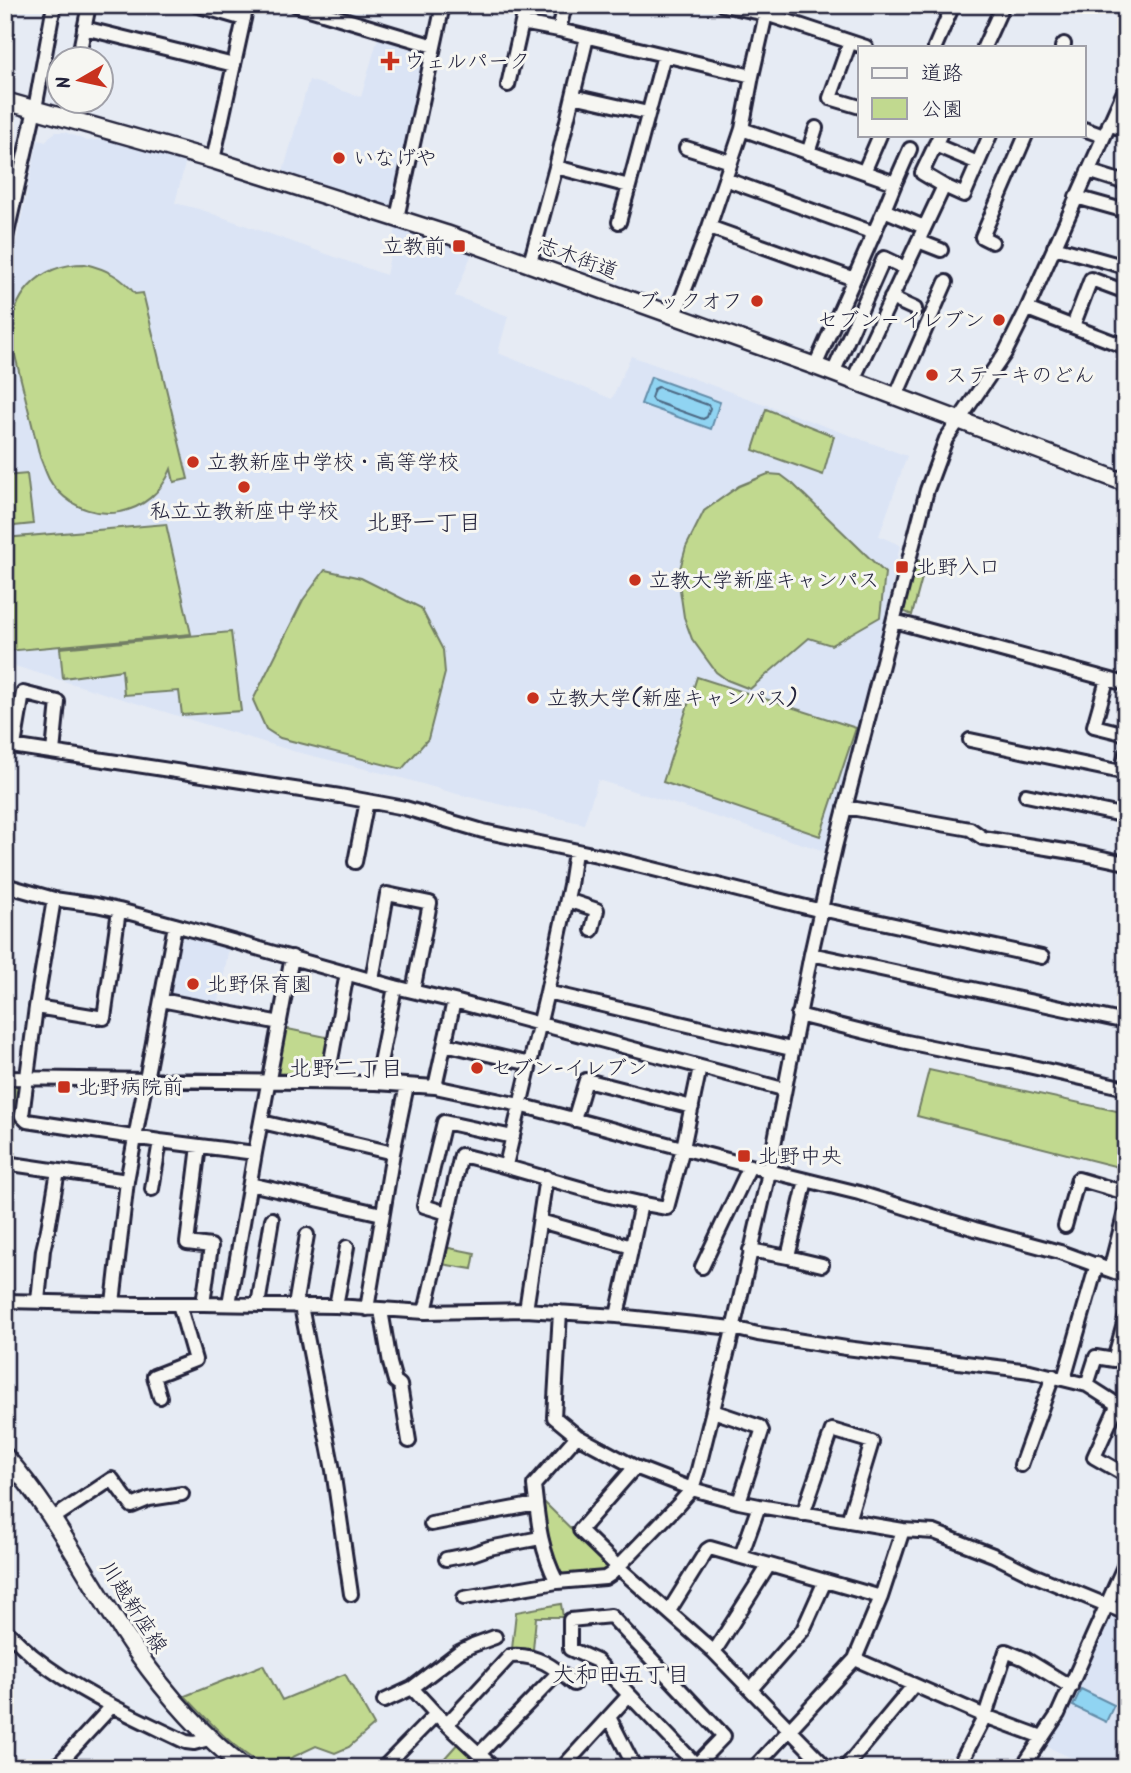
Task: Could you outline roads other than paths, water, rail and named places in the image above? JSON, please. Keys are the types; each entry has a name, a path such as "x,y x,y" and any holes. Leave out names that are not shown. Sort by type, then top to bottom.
{"main road":[{"name":"志木街道","path":"5,101 35,109 46,109"},
{"name":"志木街道","path":"88,116 213,160 530,262 1126,483"},
{"name":"川越新座線","path":"5,1456 52,1519 135,1650 173,1701 209,1739 244,1768"}],"street":[{"path":"6,233 35,109 54,5"},
{"path":"81,46 89,5"},
{"path":"196,5 244,19"},
{"path":"213,160 247,5"},
{"path":"296,5 434,46"},
{"path":"397,218 443,5"},
{"path":"508,85 526,5"},
{"path":"559,30 565,5"},
{"path":"723,5 767,10 863,46"},
{"path":"935,46 954,5"},
{"path":"984,46 1003,5"},
{"path":"675,316 742,129 767,10"},
{"path":"522,23 752,76"},
{"path":"84,28 234,65"},
{"path":"530,262 587,37"},
{"path":"850,42 831,98 858,106"},
{"path":"619,222 664,55"},
{"path":"464,1598 556,1582 605,1577 619,1568 692,1489 769,1171 783,1089 821,909 927,490 946,439 999,362 1027,309 1126,87"},
{"path":"573,96 648,113"},
{"path":"808,153 816,128"},
{"path":"742,129 895,183"},
{"path":"1086,129 1126,130"},
{"path":"864,172 880,136"},
{"path":"978,163 938,140 922,173 964,195 978,163 990,136"},
{"path":"992,242 982,237 1027,136"},
{"path":"686,148 731,162"},
{"path":"815,366 910,149"},
{"path":"556,167 629,186"},
{"path":"1088,171 1126,183"},
{"path":"725,179 874,233"},
{"path":"853,380 944,186"},
{"path":"1076,197 1126,211"},
{"path":"884,210 924,227"},
{"path":"709,227 853,279"},
{"path":"918,241 941,250"},
{"path":"1054,247 1126,267"},
{"path":"833,373 884,258 905,268"},
{"path":"1073,326 1091,279 1126,292"},
{"path":"896,396 946,282"},
{"path":"891,298 915,309"},
{"path":"1027,309 1126,347"},
{"path":"894,621 1126,684"},
{"path":"1107,680 1094,726 1126,734"},
{"path":"53,752 58,702 23,693 10,746 405,808 483,831 597,855 814,909 1042,957"},
{"path":"970,740 1124,772 1126,754"},
{"path":"1026,795 1126,816"},
{"path":"355,862 367,801"},
{"path":"845,807 970,830 983,838 1126,863"},
{"path":"506,1165 547,992 575,852"},
{"path":"5,885 54,899 120,910 396,987 783,1089"},
{"path":"372,980 387,894 430,903 413,991"},
{"path":"54,899 22,1116 27,1121 255,1153"},
{"path":"567,900 597,910 592,930"},
{"path":"36,1007 104,1018 120,910"},
{"path":"113,1303 127,1181 175,925"},
{"path":"811,954 1126,1022"},
{"path":"229,1304 292,957"},
{"path":"327,1082 347,973"},
{"path":"376,1083 396,987"},
{"path":"547,992 791,1049"},
{"path":"160,1000 280,1023"},
{"path":"435,1087 454,1001"},
{"path":"799,1015 902,1041 1126,1088"},
{"path":"445,1044 530,1064"},
{"path":"425,1312 461,1155 506,1165 641,1204 667,1208 700,1067"},
{"path":"5,1078 407,1084 469,1093 859,1193 1060,1252 1126,1276"},
{"path":"574,1120 586,1080 692,1107"},
{"path":"367,1309 407,1084"},
{"path":"262,1122 393,1153"},
{"path":"447,1213 424,1206 444,1122 513,1138"},
{"path":"152,1189 160,1141"},
{"path":"199,1146 187,1243 211,1246 204,1304"},
{"path":"5,1163 127,1181"},
{"path":"702,1267 750,1166"},
{"path":"38,1301 43,1251 58,1171"},
{"path":"526,1310 546,1177"},
{"path":"1065,1226 1078,1179 1126,1192"},
{"path":"788,1258 806,1180"},
{"path":"250,1184 383,1214"},
{"path":"739,1189 762,1199"},
{"path":"617,1315 641,1204"},
{"path":"1110,1270 1126,1208"},
{"path":"258,1305 272,1219"},
{"path":"540,1221 632,1247"},
{"path":"307,1235 298,1306 333,1470 351,1594"},
{"path":"335,1306 347,1247"},
{"path":"750,1250 822,1265"},
{"path":"1021,1465 1059,1377 1097,1264"},
{"path":"5,1301 335,1306 425,1312 526,1310 617,1315 733,1328 846,1348 1010,1368 1087,1385 1121,1408 1094,1457 1122,1473 1126,1465"},
{"path":"160,1397 154,1376 195,1360 179,1304"},
{"path":"381,1310 390,1363 400,1385 409,1441"},
{"path":"560,1312 554,1417 577,1436 635,1467 692,1489 739,1502 903,1530 934,1532 1126,1613"},
{"path":"1087,1385 1096,1357 1114,1360 1126,1315"},
{"path":"713,1411 760,1427 762,1431 739,1502"},
{"path":"803,1514 832,1430 872,1442 848,1521"},
{"path":"556,1582 540,1538 534,1485 577,1436"},
{"path":"635,1467 580,1530 714,1652 827,1768"},
{"path":"52,1519 112,1479 132,1506 149,1499 182,1494"},
{"path":"431,1524 536,1504"},
{"path":"741,1556 759,1506"},
{"path":"754,1768 855,1659 881,1597 903,1530"},
{"path":"446,1559 540,1538"},
{"path":"669,1611 707,1550 713,1548 881,1597"},
{"path":"1022,1768 1058,1714 1126,1562"},
{"path":"714,1652 769,1565"},
{"path":"751,1689 803,1630 825,1581"},
{"path":"611,1616 724,1736 697,1766 597,1661 570,1648 570,1620 611,1616"},
{"path":"5,1630 40,1661 112,1706 186,1742 209,1739"},
{"path":"384,1701 412,1688 459,1652 495,1637"},
{"path":"958,1768 985,1716 1006,1651 1025,1659 1071,1687"},
{"path":"447,1724 510,1656 523,1654 540,1660 574,1684"},
{"path":"855,1659 985,1716 1042,1737"},
{"path":"479,1754 559,1672"},
{"path":"845,1768 914,1685"},
{"path":"412,1688 494,1768"},
{"path":"563,1767 629,1695"},
{"path":"55,1768 112,1706"},
{"path":"383,1768 436,1714"},
{"path":"609,1717 635,1768"}],"water":[{"path":"651,377 720,402 711,429 641,404"},
{"path":"1081,1689 1114,1705 1106,1722 1073,1706"}],"place":[{"name":"ウェルパーク","path":"390,61"},
{"name":"いなげや","path":"339,158"},
{"name":"立教前","path":"459,246"},
{"name":"ブックオフ","path":"757,301"},
{"name":"セブン－イレブン","path":"999,320"},
{"name":"ステーキのどん","path":"932,375"},
{"name":"立教新座中学校・高等学校","path":"193,462"},
{"name":"私立立教新座中学校","path":"244,487"},
{"name":"北野入口","path":"902,567"},
{"name":"立教大学新座キャンパス","path":"635,580"},
{"name":"立教大学(新座キャンパス)","path":"533,698"},
{"name":"北野保育園","path":"193,984"},
{"name":"セブン-イレブン","path":"477,1068"},
{"name":"北野病院前","path":"64,1087"},
{"name":"北野中央","path":"744,1156"}],"district":[{"name":"北野一丁目","path":"424,522"},
{"name":"北野二丁目","path":"346,1068"},
{"name":"大和田五丁目","path":"621,1674"}]}
